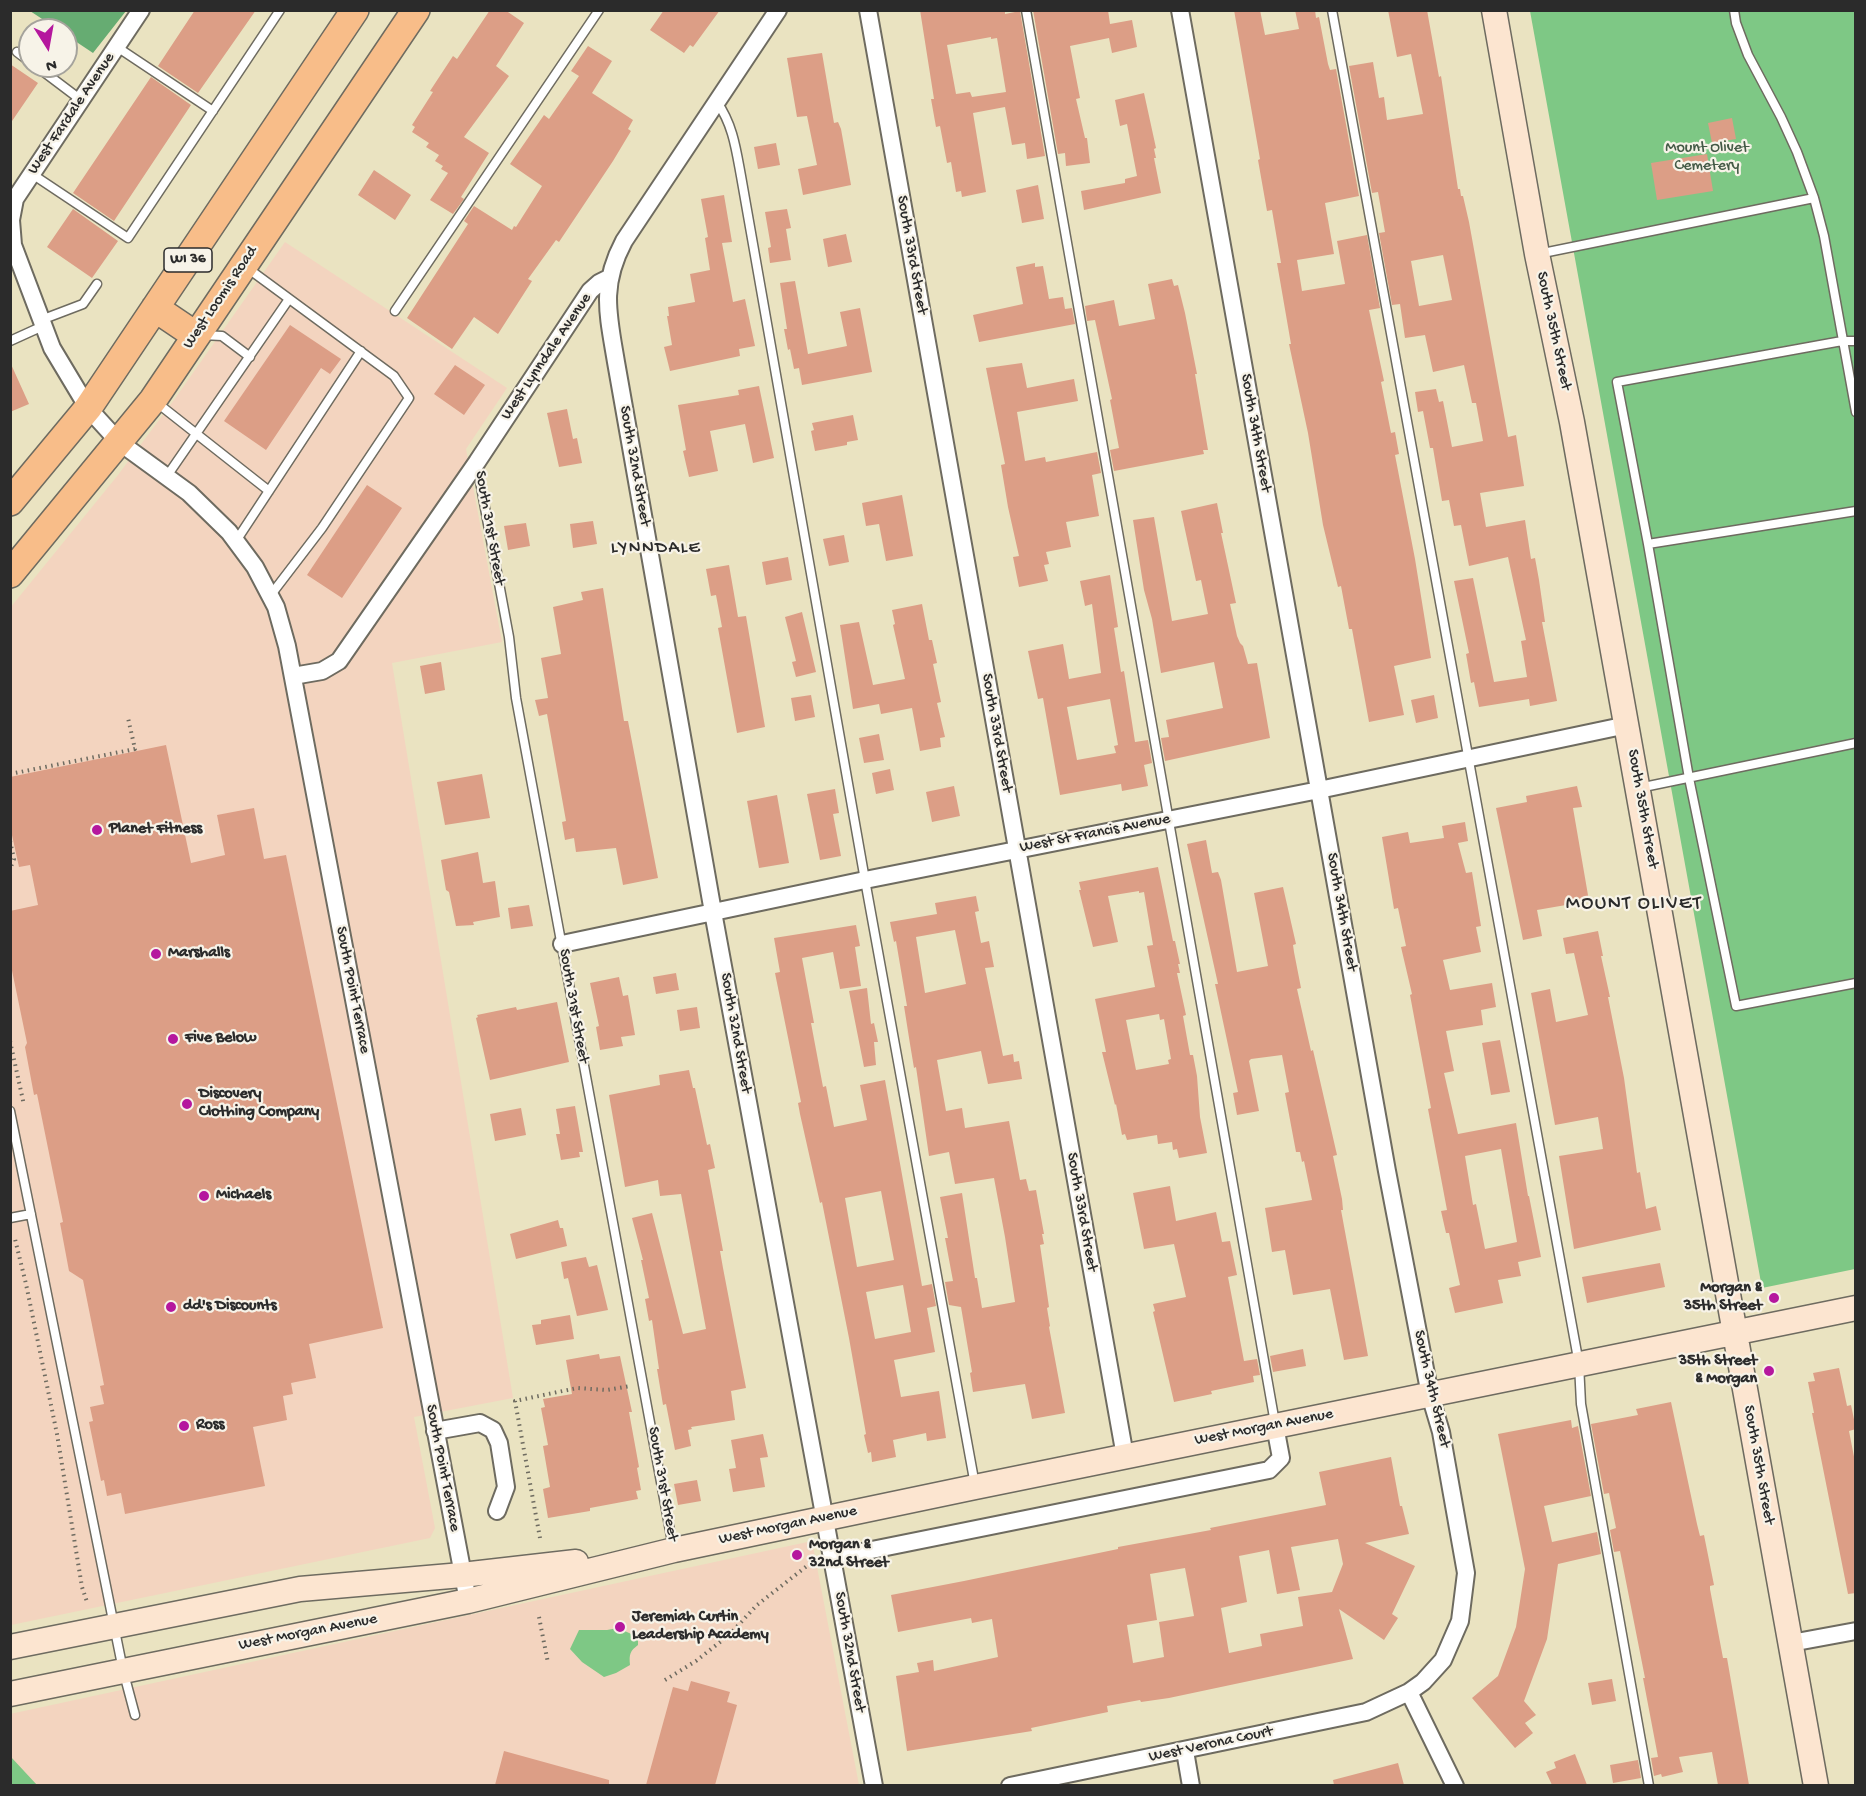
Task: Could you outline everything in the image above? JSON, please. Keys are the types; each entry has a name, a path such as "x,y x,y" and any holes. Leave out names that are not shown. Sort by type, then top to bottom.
{"main road":[{"name":"WI 36","path":"10,502 88,408 355,10"},
{"name":"West Loomis Road","path":"10,574 153,400 416,10"},
{"path":"155,308 195,335"}],"street":[{"name":"West Fardale Avenue","path":"120,442 88,408 52,348 13,245 11,220 15,200 141,10"},
{"name":"West Lynndale Avenue","path":"293,676 322,671 339,661 477,462 590,291 609,278 624,240 778,10"},
{"name":"South 33rd Street","path":"868,10 1125,1456"},
{"name":"South 34th Street","path":"1180,10 1319,790 1430,1395 1441,1432 1466,1573 1461,1621 1443,1660 1423,1682 1409,1692"},
{"name":"South 35th Street","path":"1494,10 1537,254 1572,422 1627,725 1816,1785"},
{"name":"South 32nd Street","path":"609,278 610,326 713,912 874,1785"},
{"name":"South Point Terrace","path":"120,442 189,493 236,541 255,567 276,607 293,676 468,1601"},
{"name":"West St Francis Avenue","path":"562,944 1627,725"},
{"name":"West Morgan Avenue","path":"10,1694 468,1601 674,1551 975,1487 1856,1308"},
{"path":"435,1431 480,1424 493,1430 499,1443 506,1487 497,1511"},
{"path":"832,1558 1269,1470 1281,1458 1275,1426"},
{"name":"West Morgan Avenue","path":"10,1647 300,1589 462,1575 674,1551"},
{"path":"1791,1643 1856,1630"},
{"path":"1409,1692 1455,1785"},
{"name":"West Verona Court","path":"1010,1785 1185,1751 1366,1712 1409,1692"},
{"path":"1185,1751 1191,1785"}],"lane":[{"path":"32,174 128,238 280,10"},
{"path":"395,311 599,10"},
{"path":"1026,10 1275,1426"},
{"path":"1332,10 1579,1364 1581,1404 1649,1785"},
{"path":"1734,10 1736,23 1748,55 1781,117 1814,198 1824,236 1856,412"},
{"path":"117,47 213,111"},
{"path":"52,78 81,100"},
{"path":"717,102 732,130 741,176 975,1487"},
{"path":"1537,254 1814,198"},
{"path":"243,265 394,376 409,398 322,528 270,596"},
{"path":"10,341 83,304 97,284"},
{"path":"167,476 289,299"},
{"path":"195,335 222,336 250,357"},
{"path":"1856,341 1842,341 1617,382 1689,778 1736,1006 1856,983"},
{"path":"236,541 361,351"},
{"path":"153,400 269,491"},
{"name":"South 31st Street","path":"477,462 509,637 516,698 674,1551"},
{"path":"1648,544 1856,511"},
{"path":"1638,788 1856,743"},
{"path":"10,1112 123,1670 135,1715"},
{"path":"10,1218 31,1214"}],"path":[{"path":"10,774 135,748 128,718"},
{"path":"10,840 14,859 10,869"},
{"path":"10,1240 15,1239 26,1284 57,1434 80,1575 87,1602"},
{"path":"540,1538 515,1401 577,1388 607,1390 643,1384"},
{"path":"665,1680 704,1655 729,1635 757,1605 812,1562"},
{"path":"539,1617 548,1663"}],"shaded area":[{"path":"285,242 507,388 466,449 502,642 392,663 513,1398 414,1417 435,1528 430,1538 11,1625 10,608 118,475 174,400"},
{"name":"Jeremiah Curtin Leadership Academy","path":"812,1541 859,1785 35,1785 11,1758 10,1714"}],"green space":[{"path":"126,10 93,53 78,43 78,18 41,18 30,11"},
{"name":"Mount Olivet Cemetery","path":"1530,11 1855,11 1855,1269 1762,1288"},
{"path":"618,1628 638,1637 638,1645 631,1653 630,1665 616,1673 604,1677 582,1662 570,1649 579,1630"},
{"path":"11,1757 37,1785 11,1785"}],"building":[{"path":"195,10 256,10 198,93 158,66"},
{"path":"490,10 505,10 524,23 496,66 509,76 464,137 489,153 461,197 464,199 453,214 430,200 448,173 441,169 443,166 435,161 439,155 426,147 429,143 412,132 415,127 412,125 433,92 430,91 453,56 457,59"},
{"path":"664,10 720,10 693,47 690,45 684,53 650,30"},
{"path":"920,10 1005,10 1005,14 1020,11 1045,156 1027,159 1025,143 1012,145 1005,107 973,113 986,192 962,197 961,191 956,192 951,162 947,163 940,126 936,127 931,99 934,99","holes":["991,37 991,39 997,38 1006,92 972,97 970,92 956,94 947,45"]},
{"path":"1033,10 1108,10 1110,24 1132,20 1137,47 1112,53 1109,38 1070,46 1080,98 1076,99 1085,138 1087,138 1090,163 1066,166 1065,153 1058,154"},
{"path":"1234,10 1260,10 1265,35 1299,29 1295,10 1315,10 1316,18 1319,17 1330,70 1336,69 1359,196 1325,203 1334,254 1297,260 1302,291 1345,284 1337,241 1367,235 1380,308 1369,310 1384,381 1381,382 1391,433 1395,432 1399,454 1395,455 1431,658 1394,666 1404,715 1369,722 1352,629 1349,629 1341,586 1338,587 1323,525 1308,433 1289,344 1291,344 1277,263 1281,263 1272,210 1267,211"},
{"path":"1388,10 1427,10 1439,77 1441,76 1458,189 1463,196 1469,222 1508,437 1516,435 1524,486 1480,493 1486,527 1525,520 1531,559 1535,558 1539,580 1545,622 1542,622 1557,701 1530,706 1529,699 1479,707 1474,682 1471,683 1466,654 1469,653 1454,581 1473,578 1494,682 1527,677 1521,641 1526,640 1508,557 1469,566 1461,525 1454,526 1449,500 1442,501 1433,448 1430,448 1423,411 1418,412 1415,392 1436,389 1439,402 1443,401 1452,447 1483,441 1476,403 1472,403 1464,365 1433,372 1425,335 1405,338 1400,304 1392,305 1379,233 1385,232 1378,192 1372,193 1349,66 1373,62 1379,98 1384,97 1387,120 1423,114 1411,54 1397,57","holes":["1443,255 1452,300 1419,306 1411,261"]},
{"path":"588,46 612,61 592,93 633,120 628,129 631,131 559,242 556,240 528,279 532,281 498,334 474,317 452,349 407,318 468,224 464,221 474,206 512,230 514,226 516,227 542,186 510,164 544,115 549,119 579,76 571,71"},
{"path":"822,53 834,123 838,122 841,129 851,185 803,195 798,169 817,165 807,116 797,117 787,58"},
{"path":"10,64 18,69 18,78 31,78 38,83 10,124"},
{"path":"151,77 191,105 114,221 73,193"},
{"path":"1144,93 1156,148 1154,149 1156,158 1154,158 1161,193 1084,210 1081,191 1125,183 1125,179 1137,176 1127,124 1120,126 1115,100"},
{"path":"1732,118 1736,139 1712,143 1708,123"},
{"path":"776,143 780,165 758,169 754,147"},
{"path":"1707,154 1713,191 1657,200 1651,163"},
{"path":"374,170 411,195 395,220 358,195"},
{"path":"1038,185 1044,219 1022,223 1016,190"},
{"path":"724,195 732,242 722,243 733,302 745,299 755,346 739,349 740,356 670,371 664,347 672,345 667,316 669,316 668,307 695,302 690,274 710,270 705,238 708,237 701,199"},
{"path":"73,209 118,241 92,278 47,247"},
{"path":"787,209 791,228 786,229 791,260 770,263 768,248 771,247 765,212"},
{"path":"846,234 852,262 828,267 823,239"},
{"path":"1035,263 1035,267 1043,266 1049,299 1063,297 1065,309 1072,308 1075,324 979,342 973,315 1023,304 1016,267"},
{"path":"1172,279 1174,286 1178,285 1185,313 1208,450 1203,450 1204,454 1114,471 1110,450 1119,448 1110,400 1112,399 1095,320 1087,321 1085,306 1114,300 1119,326 1155,319 1148,284"},
{"path":"795,281 808,354 847,346 840,312 860,308 872,372 802,385 799,368 794,369 790,349 788,350 780,283"},
{"path":"290,325 341,359 330,374 321,368 266,450 224,421"},
{"path":"10,362 29,404 10,412"},
{"path":"1022,363 1027,388 1074,379 1078,401 1017,412 1025,461 1045,457 1046,462 1097,452 1101,473 1092,475 1099,516 1066,522 1071,547 1046,552 1049,564 1044,565 1048,581 1019,587 1013,557 1019,556 1008,507 1001,465 1005,464 986,368"},
{"path":"455,365 485,385 464,415 434,394"},
{"path":"759,386 774,458 753,463 745,424 710,431 718,471 689,477 683,451 686,450 678,405 739,395 738,390"},
{"path":"567,409 573,439 577,438 582,463 559,467 547,413"},
{"path":"853,415 858,440 847,442 847,445 815,451 811,431 814,430 812,423"},
{"path":"367,485 402,508 342,598 307,575"},
{"path":"902,495 913,556 886,561 879,524 866,526 862,503"},
{"path":"1217,503 1236,603 1230,604 1237,636 1243,646 1248,664 1257,663 1270,738 1165,761 1161,738 1169,737 1166,720 1223,708 1214,662 1161,673 1133,520 1154,517 1172,621 1208,614 1201,580 1196,581 1181,511"},
{"path":"593,521 597,544 573,548 570,524"},
{"path":"526,523 530,546 508,550 504,526"},
{"path":"844,535 849,562 829,566 823,539"},
{"path":"788,557 792,580 766,585 762,562"},
{"path":"729,565 738,617 746,616 765,727 737,733 718,628 722,627 716,595 711,596 706,569"},
{"path":"1110,575 1118,627 1114,628 1121,672 1124,671 1135,742 1148,740 1152,763 1144,765 1148,786 1122,791 1121,784 1060,795 1043,698 1038,699 1028,651 1063,644 1069,679 1101,673 1092,604 1085,606 1080,581","holes":["1110,699 1118,745 1114,746 1116,753 1077,760 1067,707"]},
{"path":"603,588 624,721 628,721 658,878 623,885 616,848 576,852 574,838 565,840 562,822 566,821 547,714 539,716 535,700 548,698 541,658 561,654 553,607 583,600 581,592"},
{"path":"922,604 929,640 932,640 937,663 933,664 941,702 937,703 945,737 940,738 941,747 920,751 912,708 881,714 879,704 853,709 840,625 859,622 873,685 905,679 892,610"},
{"path":"802,612 816,672 796,677 792,662 796,661 785,617"},
{"path":"441,662 445,690 425,694 420,666"},
{"path":"811,695 815,717 795,721 791,698"},
{"path":"1434,695 1438,718 1416,723 1411,700"},
{"path":"879,734 884,760 864,763 859,738"},
{"path":"166,745 191,863 225,855 217,815 254,808 264,859 286,855 383,1328 309,1344 316,1378 291,1383 293,1394 283,1396 287,1420 253,1427 265,1486 125,1514 121,1493 107,1496 104,1480 101,1481 89,1422 93,1421 90,1407 104,1404 100,1386 104,1385 83,1280 69,1271 60,1223 63,1222 37,1094 34,1095 25,1047 27,1043 10,961 10,911 38,905 30,865 19,867 10,826 10,777"},
{"path":"890,769 894,790 876,794 872,773"},
{"path":"482,774 490,818 445,825 437,782"},
{"path":"954,786 960,816 932,822 926,792"},
{"path":"1577,786 1582,807 1573,808 1589,901 1537,910 1542,936 1523,940 1496,808 1527,802 1526,796"},
{"path":"835,789 839,813 833,814 841,856 820,860 807,794"},
{"path":"777,795 789,863 759,868 747,801"},
{"path":"1465,822 1468,841 1458,843 1466,873 1472,872 1481,926 1476,927 1481,952 1443,960 1450,990 1492,983 1496,1007 1481,1010 1483,1025 1446,1031 1454,1071 1444,1073 1458,1134 1516,1123 1541,1257 1518,1262 1521,1276 1498,1280 1503,1303 1455,1313 1449,1288 1460,1285 1449,1233 1446,1233 1441,1211 1447,1210 1428,1109 1431,1108 1410,995 1412,994 1401,947 1406,946 1398,908 1394,909 1382,837 1408,832 1410,843 1444,838 1442,826","holes":["1501,1149 1517,1242 1485,1249 1476,1204 1473,1205 1465,1156"]},
{"path":"1206,840 1212,873 1218,872 1221,880 1237,972 1268,966 1254,893 1283,887 1296,944 1293,945 1301,988 1297,989 1337,1155 1333,1156 1342,1199 1343,1210 1341,1210 1368,1356 1344,1360 1330,1289 1293,1295 1285,1250 1272,1252 1265,1208 1312,1200 1304,1161 1302,1162 1300,1152 1296,1152 1285,1093 1289,1092 1282,1055 1249,1061 1259,1111 1237,1115 1233,1093 1238,1092 1215,984 1218,984 1187,844"},
{"path":"478,852 483,883 495,881 500,917 473,922 474,925 456,926 441,860"},
{"path":"1158,867 1180,964 1178,964 1180,973 1177,973 1186,1015 1183,1016 1190,1055 1193,1055 1197,1076 1200,1117 1207,1153 1179,1158 1177,1149 1173,1150 1172,1142 1158,1144 1157,1135 1127,1140 1125,1134 1122,1135 1102,1052 1106,1052 1095,999 1155,987 1147,946 1153,945 1144,892 1108,896 1118,942 1093,947 1079,882","holes":["1159,1014 1160,1020 1164,1019 1171,1059 1168,1060 1169,1064 1136,1070 1126,1020"]},
{"path":"976,896 979,911 975,912 981,943 989,941 994,967 985,968 1003,1056 1013,1054 1014,1062 1019,1061 1022,1079 988,1084 981,1051 937,1060 946,1111 962,1108 965,1128 1009,1121 1020,1180 1026,1179 1029,1191 1036,1190 1044,1234 1042,1234 1044,1244 1040,1245 1049,1307 1047,1308 1049,1327 1065,1413 1032,1419 1025,1384 973,1392 970,1373 972,1372 961,1307 949,1305 945,1282 953,1281 940,1197 962,1193 982,1308 1015,1302 994,1178 955,1184 949,1152 929,1156 916,1067 914,1068 904,1006 907,1006 896,941 894,942 890,922 937,914 935,903","holes":["955,930 966,984 925,993 916,937"]},
{"path":"529,905 533,926 511,929 508,908"},
{"path":"856,925 860,946 855,947 861,986 840,989 833,952 802,958 823,1087 826,1086 834,1127 867,1120 860,1085 885,1080 922,1286 932,1284 936,1306 927,1308 935,1352 894,1360 901,1397 939,1391 946,1438 927,1441 926,1433 893,1440 896,1457 872,1462 871,1452 868,1453 849,1338 822,1202 820,1203 800,1114 798,1103 801,1102 775,973 780,972 774,938","holes":["881,1191 894,1260 857,1267 845,1198","903,1285 911,1332 875,1339 866,1292"]},
{"path":"1598,931 1624,1078 1637,1173 1640,1172 1646,1209 1656,1206 1661,1230 1574,1249 1559,1156 1603,1149 1598,1117 1555,1125 1531,993 1550,989 1556,1022 1588,1015 1574,953 1566,954 1563,938"},
{"path":"676,973 679,990 656,994 653,977"},
{"path":"619,977 623,996 628,995 635,1035 621,1037 623,1046 600,1050 596,1027 599,1026 590,983"},
{"path":"867,988 871,1024 874,1023 878,1042 874,1042 876,1065 864,1067 849,991"},
{"path":"557,1002 569,1062 490,1080 477,1015"},
{"path":"697,1007 700,1028 680,1031 677,1010"},
{"path":"1500,1040 1510,1092 1491,1095 1482,1043"},
{"path":"689,1070 707,1145 710,1144 715,1168 708,1170 723,1251 720,1251 746,1388 731,1391 735,1420 691,1427 692,1429 688,1430 691,1446 675,1450 666,1404 663,1405 652,1320 649,1321 645,1299 649,1298 641,1260 643,1260 632,1218 652,1213 683,1334 706,1329 681,1194 660,1196 658,1180 625,1187 609,1095 660,1085 659,1075"},
{"path":"575,1106 583,1152 579,1152 580,1157 561,1160 556,1134 560,1134 556,1109"},
{"path":"521,1108 526,1135 495,1141 490,1114"},
{"path":"1170,1186 1176,1221 1216,1212 1222,1242 1230,1241 1237,1275 1228,1277 1244,1361 1257,1359 1260,1375 1253,1376 1254,1382 1174,1402 1153,1304 1186,1297 1174,1244 1144,1249 1133,1193"},
{"path":"558,1220 560,1228 563,1228 567,1246 516,1259 510,1234"},
{"path":"586,1257 589,1267 597,1265 608,1310 577,1316 568,1278 564,1279 561,1262"},
{"path":"1660,1263 1665,1287 1587,1303 1582,1277"},
{"path":"570,1315 574,1339 536,1345 532,1325 541,1324 541,1320"},
{"path":"1303,1349 1306,1366 1273,1372 1270,1356"},
{"path":"599,1354 600,1359 620,1356 632,1412 629,1412 641,1490 636,1491 638,1499 590,1508 590,1511 548,1518 543,1489 550,1487 543,1446 548,1445 541,1408 545,1407 543,1399 572,1394 566,1360"},
{"path":"1839,1368 1847,1406 1851,1405 1856,1429 1849,1431 1856,1467 1856,1593 1848,1594 1812,1413 1814,1413 1808,1382 1815,1381 1813,1373"},
{"path":"1671,1402 1697,1524 1700,1536 1704,1535 1714,1585 1710,1586 1710,1589 1723,1658 1727,1658 1749,1785 1718,1785 1712,1752 1679,1757 1683,1772 1662,1777 1661,1774 1654,1776 1651,1758 1658,1757 1643,1678 1645,1678 1620,1551 1614,1552 1610,1530 1616,1528 1609,1493 1604,1494 1591,1424 1638,1415 1636,1409"},
{"path":"1571,1420 1572,1428 1578,1426 1591,1496 1544,1506 1552,1542 1597,1532 1601,1554 1558,1564 1547,1639 1524,1701 1536,1715 1525,1723 1533,1733 1515,1748 1472,1698 1498,1676 1516,1627 1525,1569 1498,1434"},
{"path":"763,1434 768,1457 760,1458 765,1487 733,1492 729,1469 736,1468 731,1440"},
{"path":"1391,1457 1400,1506 1402,1506 1409,1534 1365,1543 1415,1566 1392,1614 1398,1618 1384,1640 1339,1609 1353,1659 1169,1698 1107,1706 1108,1712 1031,1728 1032,1731 907,1751 896,1676 919,1672 917,1663 933,1660 934,1671 998,1657 992,1619 972,1623 971,1618 898,1632 891,1595 1326,1505 1319,1472","holes":["1338,1539 1343,1564 1332,1592 1298,1597 1303,1626 1260,1634 1262,1646 1229,1653 1221,1608 1247,1602 1239,1556 1269,1550 1277,1594 1300,1590 1291,1547","1185,1568 1194,1616 1159,1622 1164,1657 1133,1663 1127,1625 1157,1620 1150,1574"]},
{"path":"697,1480 701,1501 678,1505 674,1484"},
{"path":"1612,1679 1616,1701 1592,1705 1588,1683"},
{"path":"691,1681 730,1692 727,1702 737,1705 715,1785 646,1785 673,1687 688,1691"},
{"path":"504,1751 609,1780 609,1785 495,1785"},
{"path":"1575,1754 1587,1785 1552,1785 1546,1772 1556,1768 1554,1762"},
{"path":"1638,1760 1641,1778 1613,1783 1610,1765"},
{"path":"1398,1763 1404,1785 1334,1785 1333,1780"}],"place":[{"name":"Planet Fitness","path":"97,830"},
{"name":"Marshalls","path":"156,954"},
{"name":"Five Below","path":"173,1039"},
{"name":"Discovery Clothing Company","path":"187,1104"},
{"name":"Michaels","path":"204,1196"},
{"name":"Morgan & 35th Street","path":"1774,1298"},
{"name":"dd's Discounts","path":"171,1307"},
{"name":"35th Street & Morgan","path":"1769,1371"},
{"name":"Ross","path":"184,1426"},
{"name":"Morgan & 32nd Street","path":"797,1555"},
{"name":"Jeremiah Curtin Leadership Academy","path":"620,1627"}],"district":[{"name":"LYNNDALE","path":"656,549"},
{"name":"MOUNT OLIVET","path":"1634,905"}]}
